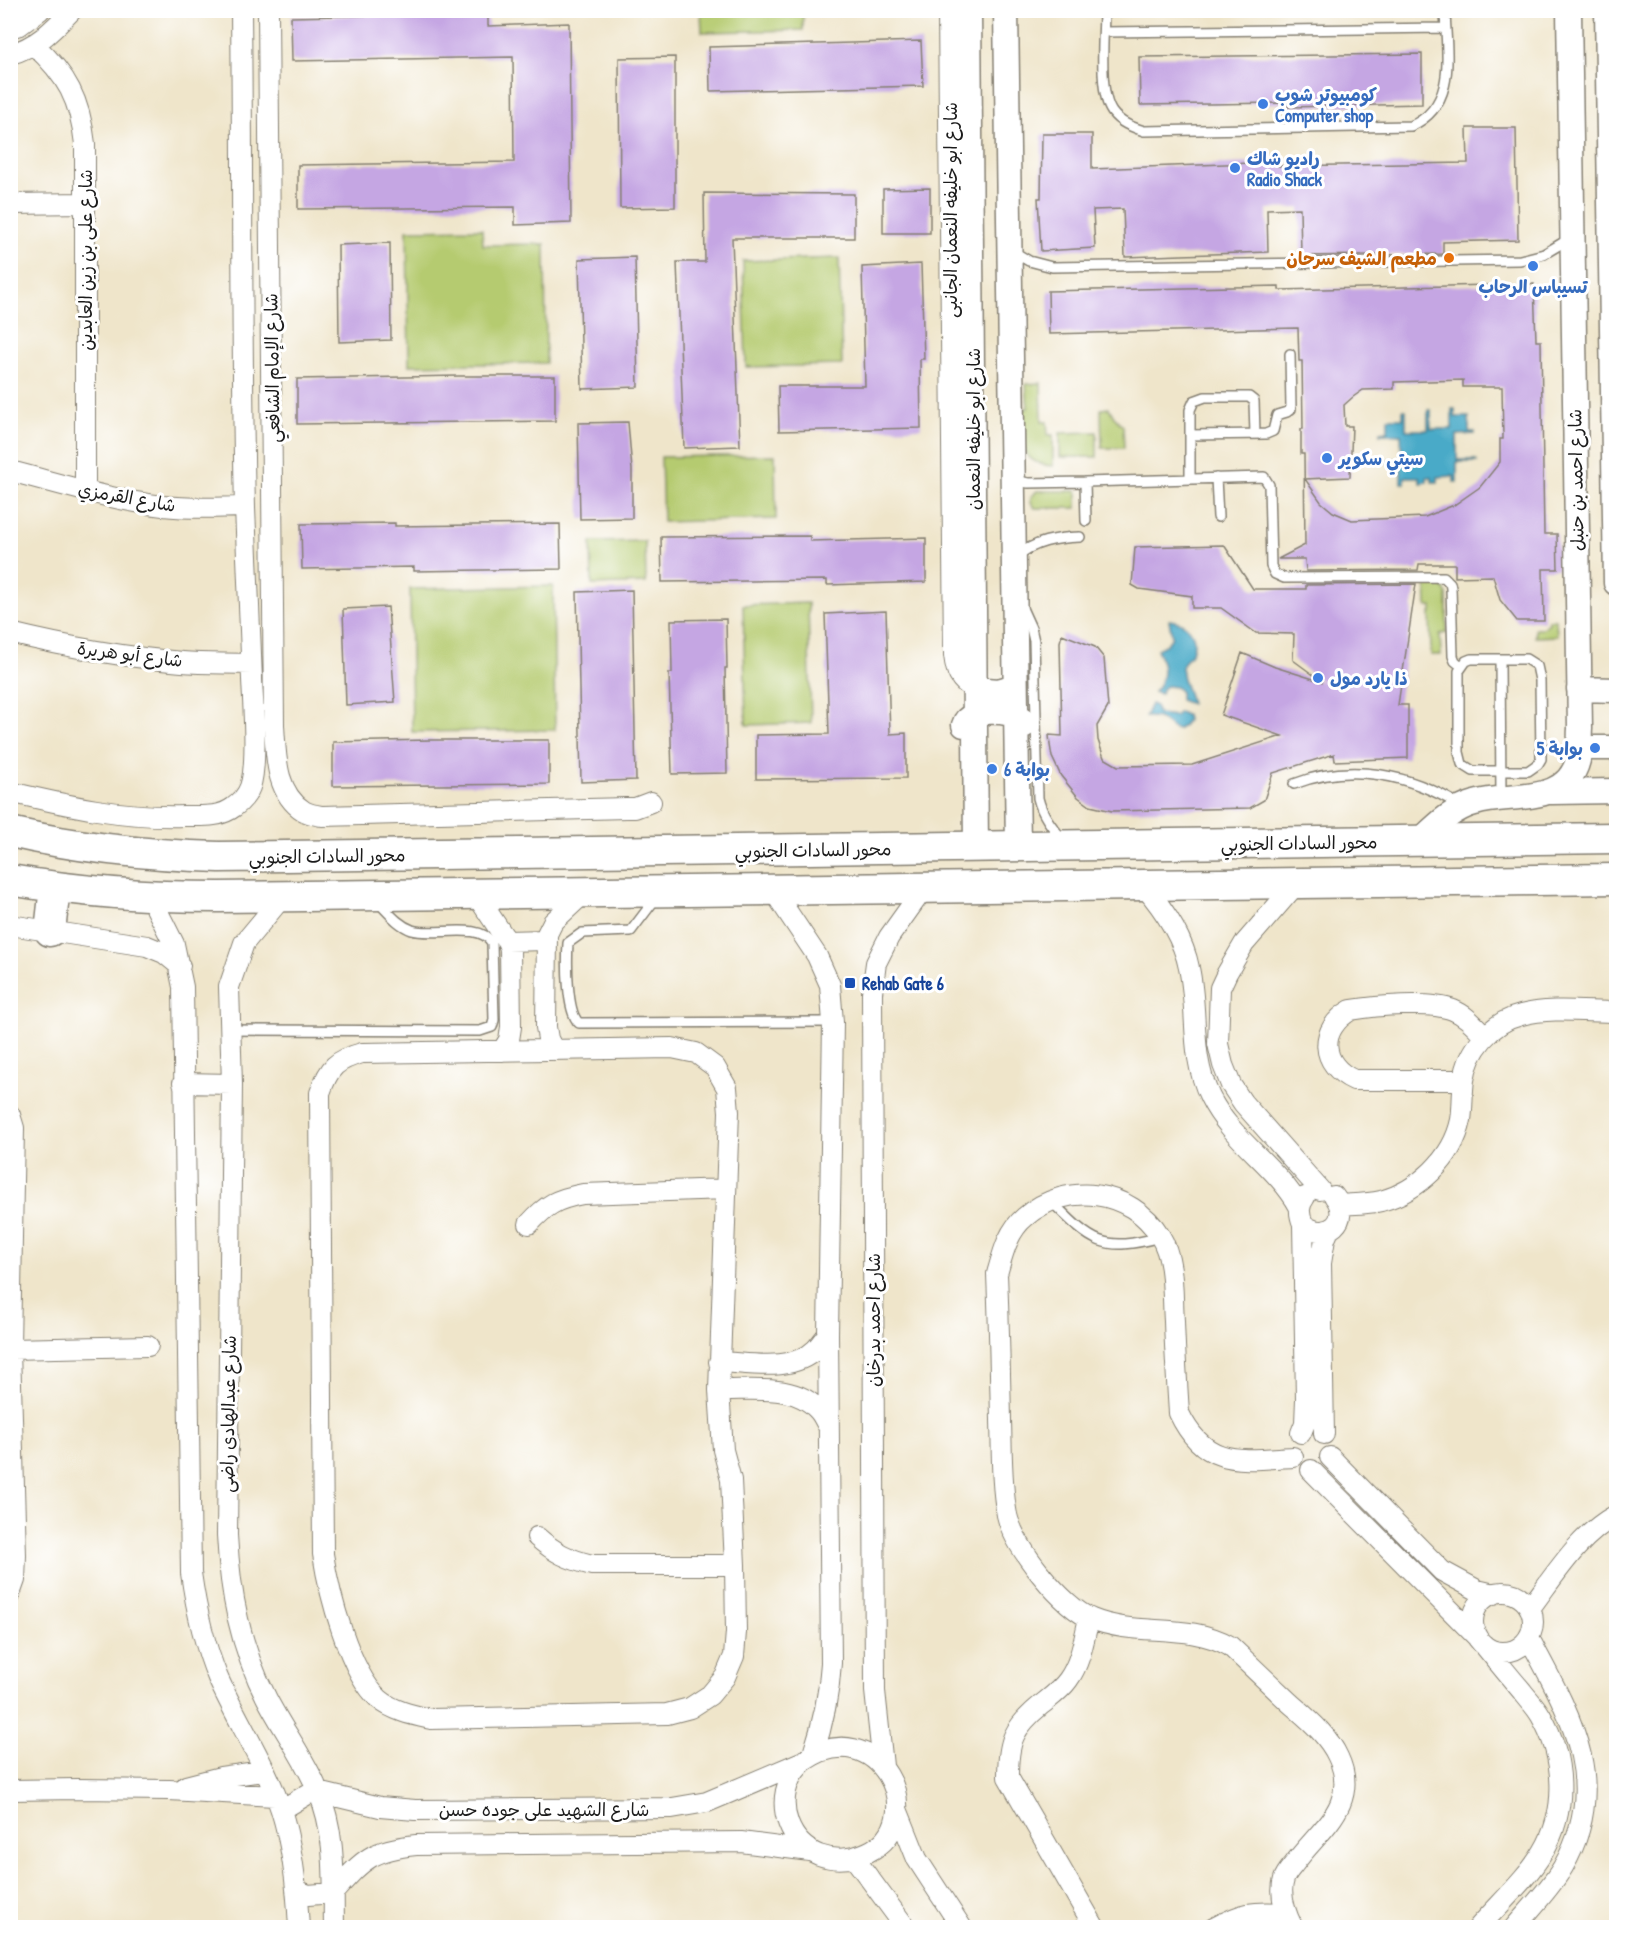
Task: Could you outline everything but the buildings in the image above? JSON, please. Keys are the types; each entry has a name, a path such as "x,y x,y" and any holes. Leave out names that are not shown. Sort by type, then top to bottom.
{"main road":[{"name":"محور السادات الجنوبي","path":"10,832 116,850 219,857 1617,838"},
{"path":"10,880 55,887 150,896 283,896 1617,879"},
{"path":"50,931 55,887"}],"street":[{"path":"10,28 20,25 40,10"},
{"path":"10,54 34,45 47,36 72,10"},
{"name":"شارع الإمام الشافعي","path":"10,792 114,814 173,817 211,816 223,813 243,799 249,789 252,778 254,724 245,507 241,10"},
{"name":"شارع الإمام الشافعي","path":"268,10 274,725 278,768 283,785 292,801 305,812 322,816 635,808 651,802"},
{"name":"شارع ابو خليفه النعمان الجانبى","path":"948,10 954,655 959,678 964,684 974,689"},
{"name":"شارع ابو خليفه النعمان","path":"969,10 975,715 970,848"},
{"name":"شارع ابو خليفه النعمان","path":"1006,10 1015,686 1016,715 1023,719 1025,725 1023,846"},
{"name":"شارع احمد بن حنبل","path":"1552,792 1570,778 1580,748 1569,10"},
{"path":"1607,10 1617,583"},
{"name":"شارع على بن زين العابدين","path":"34,45 65,79 82,120 85,144 85,490"},
{"path":"1570,81 1575,91 1584,96 1595,97 1604,90 1608,81"},
{"path":"970,107 1007,106"},
{"path":"1571,125 1576,118 1585,113 1603,118 1609,126"},
{"path":"242,168 270,168"},
{"path":"10,204 85,203"},
{"name":"شارع القرمزي","path":"10,471 124,500 164,506 245,507"},
{"name":"شارع أبو هريرة","path":"10,633 122,656 184,662 251,664"},
{"path":"974,689 999,691 1015,686"},
{"path":"1579,690 1617,690"},
{"path":"975,715 995,712 1016,715"},
{"path":"254,724 274,725"},
{"path":"1580,748 1617,748"},
{"path":"1419,842 1447,817 1477,802 1531,797 1552,792 1617,792"},
{"path":"1297,883 1244,944 1234,959 1220,988 1218,1044 1231,1085 1243,1103 1320,1190"},
{"path":"1143,885 1158,903 1183,948 1189,966 1195,1050 1210,1098 1223,1119 1279,1176 1310,1230 1319,1232 1329,1230"},
{"name":"شارع احمد بدرخان","path":"883,1766 875,1691 872,993 876,963 889,936 924,888"},
{"path":"773,890 817,956 830,985 833,1022 828,1334 831,1663 829,1693 823,1724 808,1757 791,1777 787,1787 784,1797 786,1818 794,1837 810,1851 832,1860 855,1859 876,1848 891,1831 897,1809"},
{"path":"552,1049 546,1027 545,940 553,922 585,892"},
{"path":"475,893 510,948 511,1027 509,1040 502,1051"},
{"path":"150,896 174,944 183,987 190,1573 205,1644 218,1679 278,1803 290,1847 297,1890 298,1928"},
{"name":"شارع عبدالهادى راضى","path":"283,896 244,943 229,987 231,1084 227,1535 230,1577 237,1618 249,1659 266,1697 318,1792 327,1821 333,1859 334,1928"},
{"path":"10,925 147,946 164,953 180,966"},
{"path":"507,941 545,940"},
{"path":"1192,987 1220,988"},
{"path":"1464,1080 1354,1080 1335,1067 1330,1058 1327,1046 1333,1024 1351,1010 1441,1006 1465,1017 1485,1036"},
{"path":"1340,1205 1380,1201 1403,1192 1423,1179 1440,1163 1454,1143 1461,1120 1464,1080 1473,1053 1485,1036 1501,1023 1519,1015 1543,1011 1617,1012"},
{"path":"511,1027 546,1027"},
{"path":"1194,1030 1219,1030"},
{"path":"672,1048 696,1053 715,1067 727,1088 729,1112 719,1390 723,1450 731,1480 736,1632 734,1656 725,1677 710,1695 690,1708 667,1714 430,1719 405,1713 380,1700 361,1678 332,1602 323,1554 320,1093 327,1073 342,1059 362,1053 502,1051 672,1048"},
{"path":"183,1083 231,1084"},
{"path":"10,1115 14,1128 10,1348 16,1555 15,1580 10,1594"},
{"path":"529,1224 543,1208 562,1198 583,1194 726,1189"},
{"path":"1324,1434 1322,1263 1325,1239 1329,1230 1339,1220 1341,1212 1336,1197 1320,1190 1311,1192 1304,1198 1301,1215 1306,1399 1305,1423 1293,1443 1293,1457 1299,1466 1311,1470 1481,1641 1540,1714 1553,1740 1560,1768 1561,1796 1555,1825 1544,1851 1527,1874 1478,1928"},
{"path":"1214,1928 1248,1913 1289,1920 1284,1879 1303,1851 1336,1814 1343,1798 1344,1778 1339,1758 1325,1735 1230,1646 1216,1638 1199,1634 1105,1624 1089,1618 1052,1587 1033,1564 1018,1540 1008,1517 1003,1481 998,1274 1005,1243 1024,1218 1050,1200 1081,1193 1112,1197 1140,1212 1161,1237 1171,1266 1179,1413 1188,1432 1203,1447 1222,1456 1242,1460 1293,1457"},
{"path":"719,1362 782,1364 799,1360 816,1350 828,1334"},
{"path":"10,1348 148,1346"},
{"path":"719,1390 782,1391 802,1396 818,1408 828,1426"},
{"path":"1301,1433 1317,1431 1324,1434 1331,1444 1330,1457 1323,1467 1311,1470"},
{"path":"1330,1457 1443,1571 1477,1590 1494,1594"},
{"path":"1530,1608 1566,1559 1591,1533 1617,1515"},
{"path":"537,1537 553,1551 571,1560 592,1565 735,1565"},
{"path":"1504,1592 1515,1594 1530,1608 1533,1629 1522,1646 1513,1650 1503,1652 1493,1650 1481,1641 1474,1627 1474,1616 1478,1606 1494,1594 1504,1592"},
{"path":"1089,1618 1077,1665 1068,1681 1019,1725 1012,1740 1008,1758 1008,1777 1095,1928"},
{"path":"1503,1900 1523,1924 1569,1856 1580,1824 1585,1786 1584,1763 1579,1741 1562,1699 1529,1638"},
{"path":"808,1757 838,1747 862,1751 883,1766 895,1786 897,1809 917,1859 962,1928"},
{"name":"شارع الشهيد على جوده حسن","path":"318,1792 380,1808 415,1810 672,1808 707,1802 808,1757"},
{"path":"169,1790 221,1777 264,1771"},
{"path":"10,1790 169,1790 278,1803 318,1792"},
{"name":"شارع الشهيد على جوده حسن","path":"333,1893 366,1858 390,1848 416,1845 718,1841 810,1851"},
{"path":"855,1859 906,1928"},
{"path":"297,1890 308,1895 333,1893"}],"lane":[{"path":"1104,10 1106,100 1113,114 1127,125 1144,131 1411,126 1425,120 1437,106 1444,92 1445,10"},
{"path":"1104,32 1445,28"},
{"path":"1009,249 1029,261 1052,267 1520,260 1555,249 1573,235"},
{"path":"1190,435 1270,433 1275,428 1277,415 1291,409 1290,354"},
{"path":"1190,478 1190,410 1194,401 1205,397 1245,396 1254,401 1256,434"},
{"path":"1216,477 1218,517"},
{"path":"1013,479 1028,483 1264,477 1269,485 1271,566 1277,576 1440,576 1448,579 1451,588 1453,656 1461,666"},
{"path":"1085,482 1086,521"},
{"path":"1014,559 1026,550 1046,541 1080,537"},
{"path":"1014,591 1027,617 1034,641 1038,798 1048,821 1069,846"},
{"path":"1471,659 1500,659 1526,659 1532,662 1540,673 1540,759 1538,764 1528,771 1473,771 1462,765 1460,759 1459,677 1461,666 1471,659"},
{"path":"1500,659 1502,798"},
{"path":"1294,784 1329,774 1376,773 1395,776 1430,788 1463,807"},
{"path":"661,891 631,931 582,933 568,943 570,1006 575,1020 579,1023 833,1022"},
{"path":"230,1030 480,1031 492,1027 494,1020 492,944 488,936 478,932 414,931 401,925 371,895"},
{"path":"1050,1200 1079,1229 1104,1243 1134,1244 1161,1237"}],"green space":[{"path":"701,11 803,11 803,30 702,32"},
{"path":"482,229 483,245 545,244 546,363 409,365 407,230"},
{"path":"839,258 842,365 746,367 743,261"},
{"path":"1041,383 1042,422 1047,422 1048,435 1053,435 1053,466 1033,460 1027,454 1022,438 1021,409 1028,408 1026,384"},
{"path":"1109,408 1123,426 1124,448 1102,448 1101,409"},
{"path":"1097,432 1097,457 1060,457 1060,433"},
{"path":"775,455 776,519 663,522 661,457"},
{"path":"1037,491 1077,491 1077,508 1035,508 1031,503 1031,497"},
{"path":"645,541 646,583 592,585 591,542"},
{"path":"1426,581 1441,584 1447,595 1447,633 1440,634 1441,655 1431,655 1430,613 1432,613 1432,607 1427,607"},
{"path":"553,586 555,730 412,732 410,589"},
{"path":"808,603 811,723 746,725 743,605"},
{"path":"1549,620 1556,620 1557,636 1535,637 1535,629 1541,629 1549,623"}],"water":[{"path":"1452,409 1455,409 1455,417 1469,417 1469,432 1475,432 1475,434 1457,435 1457,460 1476,460 1477,462 1457,462 1457,482 1454,482 1454,476 1438,477 1438,482 1432,482 1432,477 1427,477 1427,482 1420,483 1420,477 1405,477 1405,483 1401,483 1401,462 1381,462 1381,460 1402,459 1401,434 1380,434 1380,432 1388,431 1388,418 1403,418 1403,410 1406,410 1406,430 1428,430 1428,410 1431,410 1431,429 1452,429"},
{"path":"1169,620 1186,626 1194,640 1192,652 1182,668 1191,704 1180,700 1180,691 1176,687 1166,686 1162,689 1161,694 1154,692 1163,676 1157,649 1167,644 1172,637"},
{"path":"1151,704 1156,706 1159,714 1175,716 1179,712 1186,715 1187,720 1176,730 1158,718 1145,717"}],"place":[{"name":"كومبيوتر شوب Computer shop","path":"1263,104"},
{"name":"راديو شاك Radio Shack","path":"1235,168"},
{"name":"مطعم الشيف سرحان","path":"1449,258"},
{"name":"تسيباس الرحاب","path":"1533,266"},
{"name":"سيتي سكوير","path":"1327,458"},
{"name":"ذا يارد مول","path":"1318,678"},
{"name":"بوابة 5","path":"1595,748"},
{"name":"بوابة 6","path":"992,769"},
{"name":"Rehab Gate 6","path":"850,983"}]}
